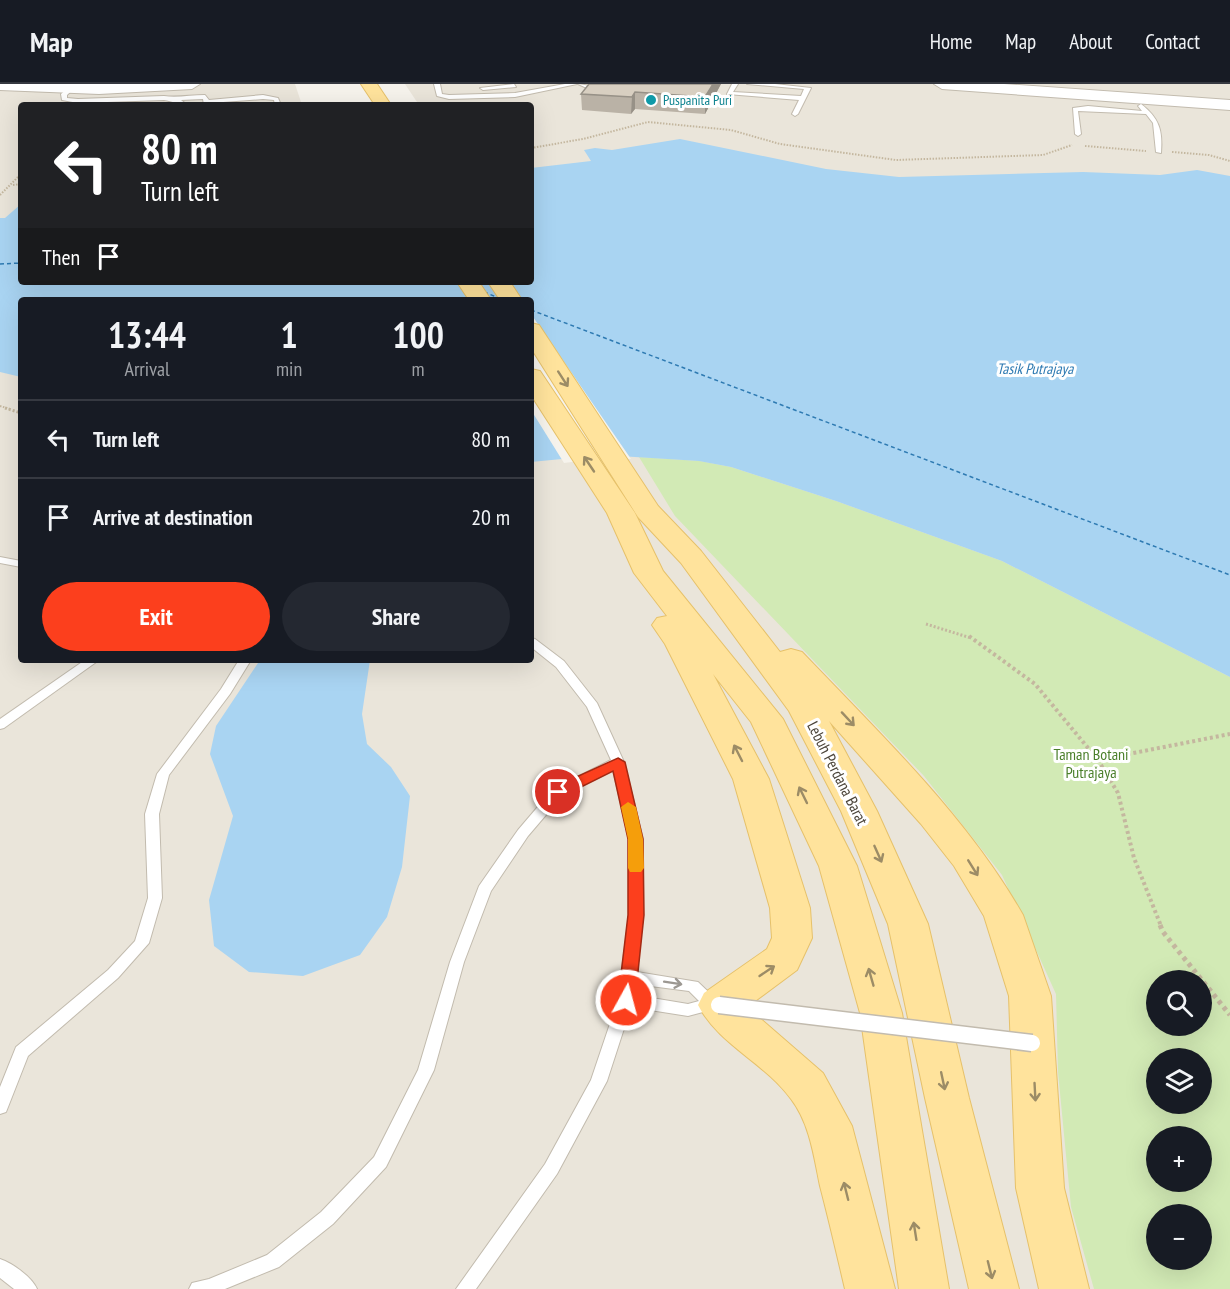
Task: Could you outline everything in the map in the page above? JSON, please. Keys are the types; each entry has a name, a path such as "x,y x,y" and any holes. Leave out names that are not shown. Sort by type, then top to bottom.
{"main road":[{"path":"369,84 381,102"},
{"name":"Lebuh Perdana Barat","path":"534,335 635,512 649,573 766,719 838,866 881,1013 924,1289"},
{"name":"Lebuh Perdana Barat","path":"534,380 635,512 691,557 805,708 859,811 908,924 947,1098 994,1289"},
{"path":"691,557 739,602 934,815 967,858 1003,915 1030,996 1040,1188 1064,1289"},
{"path":"649,573 662,616 681,644 751,779 790,908 792,938 783,959 715,1004 807,1086 829,1126 870,1289"}],"street":[{"path":"0,85 75,91 192,84"},
{"path":"942,84 1142,106 1230,105"},
{"path":"1007,84 1230,100"}],"lane":[{"path":"449,89 438,87 440,95 448,97 515,95 574,84"},
{"path":"581,84 585,87 606,90 609,84"},
{"path":"735,84 728,96 803,98"},
{"path":"750,84 808,88 795,114"},
{"path":"471,88 514,85 515,95"},
{"path":"75,91 177,100 200,96 205,97 206,102"},
{"path":"222,102 263,97 276,99 277,102"},
{"path":"1078,134 1075,109 1097,102"},
{"path":"1142,106 1156,123 1159,152"},
{"path":"0,560 18,563"},
{"path":"465,1289 551,1169 599,1081 626,1000 636,915 636,839 618,762 593,706 560,664 534,643"},
{"path":"0,725 89,663"},
{"path":"0,1107 22,1053 113,974 142,944 155,898 152,814 163,774 226,691 243,663"},
{"path":"198,1289 273,1261 327,1218 380,1162 426,1070 457,962 484,890 523,833 558,792 618,762"},
{"path":"629,977 693,986 715,1004"},
{"path":"626,1000 688,1010 715,1004 1032,1043"},
{"path":"0,1267 28,1289"}],"path":[{"path":"534,147 583,139 648,122 731,130 780,144 896,160 1043,155 1080,145 1209,155 1230,161"},
{"path":"0,195 18,177"},
{"path":"12,184 18,184"},
{"path":"0,406 18,412"},
{"path":"926,624 969,636 1035,684 1098,760 1118,793 1134,858 1162,932 1230,1015"},
{"path":"1098,760 1230,734"}],"shaded area":[{"path":"0,84 295,84 301,102 18,102 18,232 0,234"},
{"path":"405,84 1230,84 1230,232 534,194 534,102 417,102"},
{"path":"0,331 18,334 18,663 534,663 534,428 1230,480 1230,1289 0,1289"}],"green space":[{"name":"Taman Botani Putrajaya","path":"639,457 700,461 731,467 836,501 1002,561 1230,677 1230,1289 1094,1289 1071,1207 1058,1072 1056,994 1002,875 924,776 675,516"}],"water":[{"name":"Tasik Putrajaya","path":"680,139 826,169 899,177 1083,172 1160,175 1197,170 1230,176 1230,677 1002,561 836,501 731,467 699,461 603,455 534,462 534,297 18,297 18,376 0,372 0,218 5,218 18,207 18,285 534,285 534,168 591,161 584,150 595,148 612,150"},
{"path":"258,663 370,663 362,714 367,744 391,767 410,796 402,867 387,917 360,955 303,976 249,972 214,946 209,900 233,816 210,754 216,726"}],"pier":[{"path":"534,318 631,459 603,458 564,463 534,415"}],"building":[{"path":"589,84 713,84 705,97 635,92 632,97 581,94"}],"ferry route":[{"path":"0,264 18,263"},
{"path":"484,292 496,297"},
{"path":"534,311 1230,575"}],"slow traffic":[{"path":"628,807 636,839 636,868"}],"place":[{"name":"Puspanita Puri","path":"651,100"}],"route":[{"path":"558,792 618,762 636,839 636,915 626,1000"}]}
